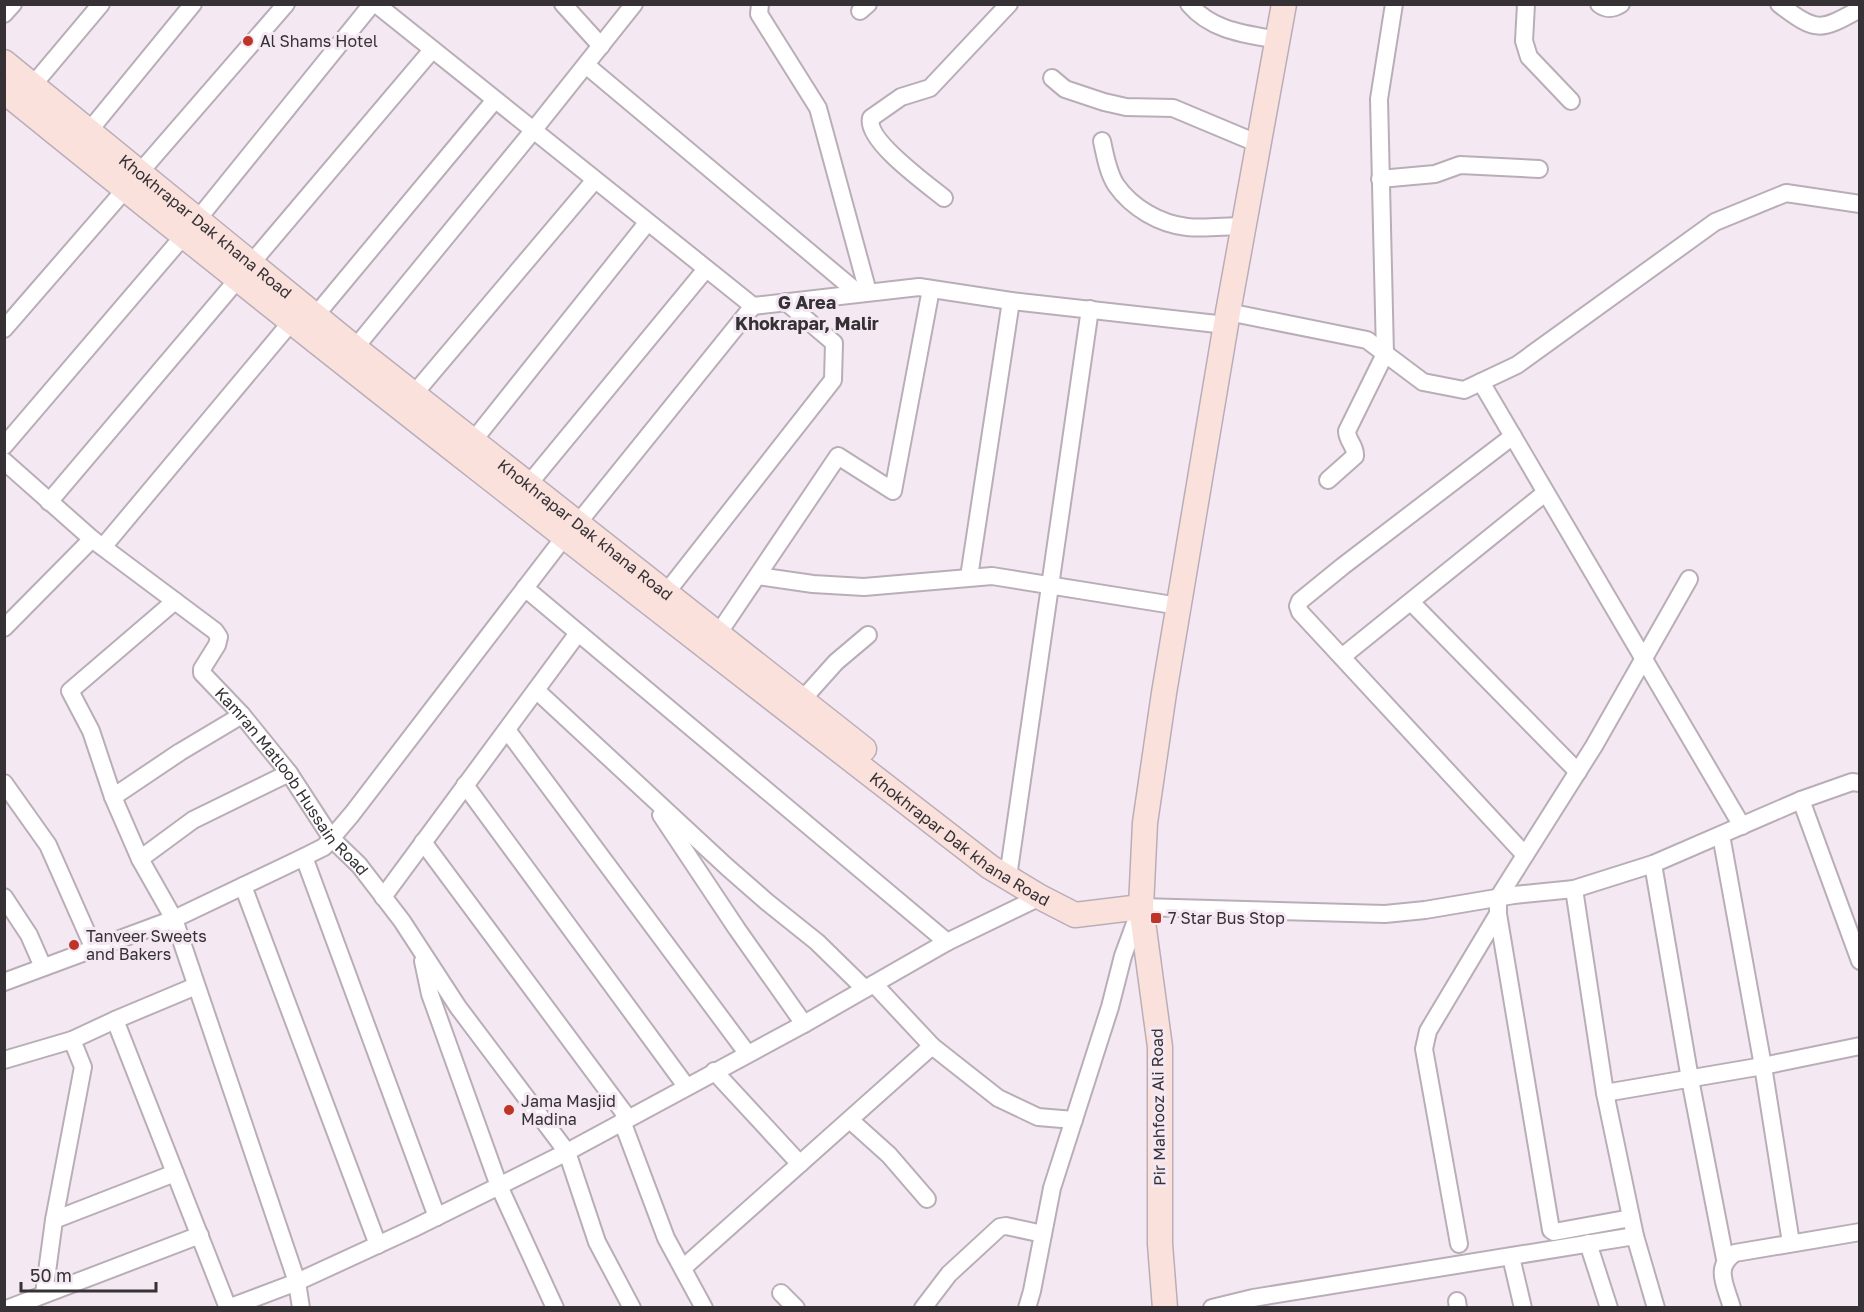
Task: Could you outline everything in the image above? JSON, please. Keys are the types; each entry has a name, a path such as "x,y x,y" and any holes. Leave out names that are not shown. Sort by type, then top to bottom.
{"street":[{"path":"4,14 13,4"},
{"path":"33,85 101,4"},
{"path":"89,131 193,4"},
{"path":"4,329 286,4"},
{"path":"4,446 191,227 374,4 753,306"},
{"path":"563,4 601,46"},
{"path":"355,348 634,4"},
{"path":"760,4 759,14 818,108 863,293"},
{"path":"944,198 896,159 872,128 871,118 901,97 930,88 1009,4"},
{"path":"1189,4 1205,20 1218,27 1278,40"},
{"name":"Pir Mahfooz Ali Road","path":"1166,1308 1160,1244 1160,1047 1141,907 1145,823 1227,319 1284,4"},
{"path":"1328,480 1355,456 1355,450 1347,431 1385,354 1378,99 1394,4"},
{"path":"1526,4 1524,41 1529,57 1571,101"},
{"path":"1599,4 1604,8 1614,9 1621,4"},
{"path":"1779,4 1806,23 1819,26 1831,25 1860,9"},
{"path":"49,502 432,50"},
{"name":"Khokhrapar Dak khana Road","path":"4,62 89,131 132,180"},
{"path":"586,65 863,293"},
{"path":"1052,78 1065,89 1104,102 1126,107 1173,108 1259,144"},
{"name":"Khokhrapar Dak khana Road","path":"4,91 132,180 245,271 315,315 528,485 571,530 666,593 963,829 1040,897"},
{"path":"315,315 494,101"},
{"path":"1102,141 1106,161 1115,184 1130,201 1151,215 1169,224 1189,228 1244,226"},
{"path":"1380,179 1435,174 1460,165 1539,169"},
{"path":"414,394 594,181"},
{"path":"4,982 174,919 324,847 525,588 753,306 919,287 1011,302 1227,319 1367,340 1424,382 1464,390 1517,365 1715,222 1786,192 1860,204"},
{"path":"472,441 647,223"},
{"path":"528,485 706,269"},
{"name":"Khokhrapar Dak khana Road","path":"245,271 292,321 571,530 990,867 1040,897"},
{"path":"718,634 838,456 893,491 931,289"},
{"path":"666,593 833,380 834,343 786,302"},
{"path":"969,577 1011,302"},
{"path":"1009,870 1090,309"},
{"path":"4,628 97,543 292,321"},
{"path":"1481,382 1742,825"},
{"path":"1513,436 1300,601 1300,612 1525,855"},
{"name":"Kamran Matloob Hussain Road","path":"4,461 97,543 215,631 219,637 217,645 202,669 202,673 242,715 289,774 332,839 358,865 383,897 458,1007 567,1152 597,1242 632,1308"},
{"path":"1343,656 1545,493"},
{"path":"758,576 813,584 864,587 992,576 1179,606"},
{"path":"1459,1244 1424,1049 1428,1031 1525,855 1578,772 1689,579"},
{"path":"525,588 947,942"},
{"path":"175,601 70,691 91,731 114,797 140,859 174,919 297,1282 301,1308"},
{"path":"1411,602 1578,772"},
{"path":"383,897 578,633"},
{"path":"802,700 836,662 868,635"},
{"path":"536,690 767,902 869,986 932,1046 998,1098 1038,1117 1074,1120"},
{"path":"114,797 180,752 242,715"},
{"path":"507,730 747,1053"},
{"path":"140,859 193,820 289,774"},
{"path":"115,1020 228,1308 297,1282 378,1245 567,1152 804,1024 947,942 1040,897 1075,915 1141,907 1385,914 1498,906 1574,889 1653,864 1801,800 1852,782 1860,783"},
{"path":"4,783 48,845 94,949"},
{"path":"465,785 686,1086"},
{"path":"646,792 737,929 804,1024"},
{"path":"1801,800 1860,961"},
{"path":"1721,834 1763,1066 1791,1243"},
{"path":"423,842 625,1120 666,1238 704,1308"},
{"path":"304,857 437,1217"},
{"path":"1653,864 1690,1078 1725,1259 1722,1266 1723,1275 1732,1308"},
{"path":"243,886 378,1245"},
{"path":"1574,889 1605,1093 1635,1236 1656,1308"},
{"path":"4,897 29,935 43,967"},
{"path":"1498,906 1551,1230 1554,1232 1631,1218"},
{"path":"1027,1308 1052,1188 1110,1007 1123,956 1141,907"},
{"path":"421,951 430,994 499,1186 555,1308"},
{"path":"4,1060 72,1040 196,987"},
{"path":"44,1294 54,1220 83,1067 72,1040"},
{"path":"682,1268 932,1046"},
{"path":"1605,1093 1763,1066 1860,1046"},
{"path":"714,1071 800,1164"},
{"path":"850,1120 889,1155 927,1199"},
{"path":"54,1220 175,1173"},
{"path":"923,1308 949,1274 1000,1227 1006,1226 1043,1234"},
{"path":"1725,1259 1735,1253 1860,1232"},
{"path":"9,1308 200,1235"},
{"path":"1212,1308 1254,1303 1635,1236"},
{"path":"1588,1244 1609,1308"},
{"path":"1511,1257 1523,1308"},
{"path":"781,1293 796,1308"}],"place":[{"name":"Al Shams Hotel","path":"248,41"},
{"name":"7 Star Bus Stop","path":"1156,918"},
{"name":"Tanveer Sweets and Bakers","path":"74,945"},
{"name":"Jama Masjid Madina","path":"509,1110"}],"district":[{"name":"G Area Khokrapar, Malir","path":"807,312"}]}
